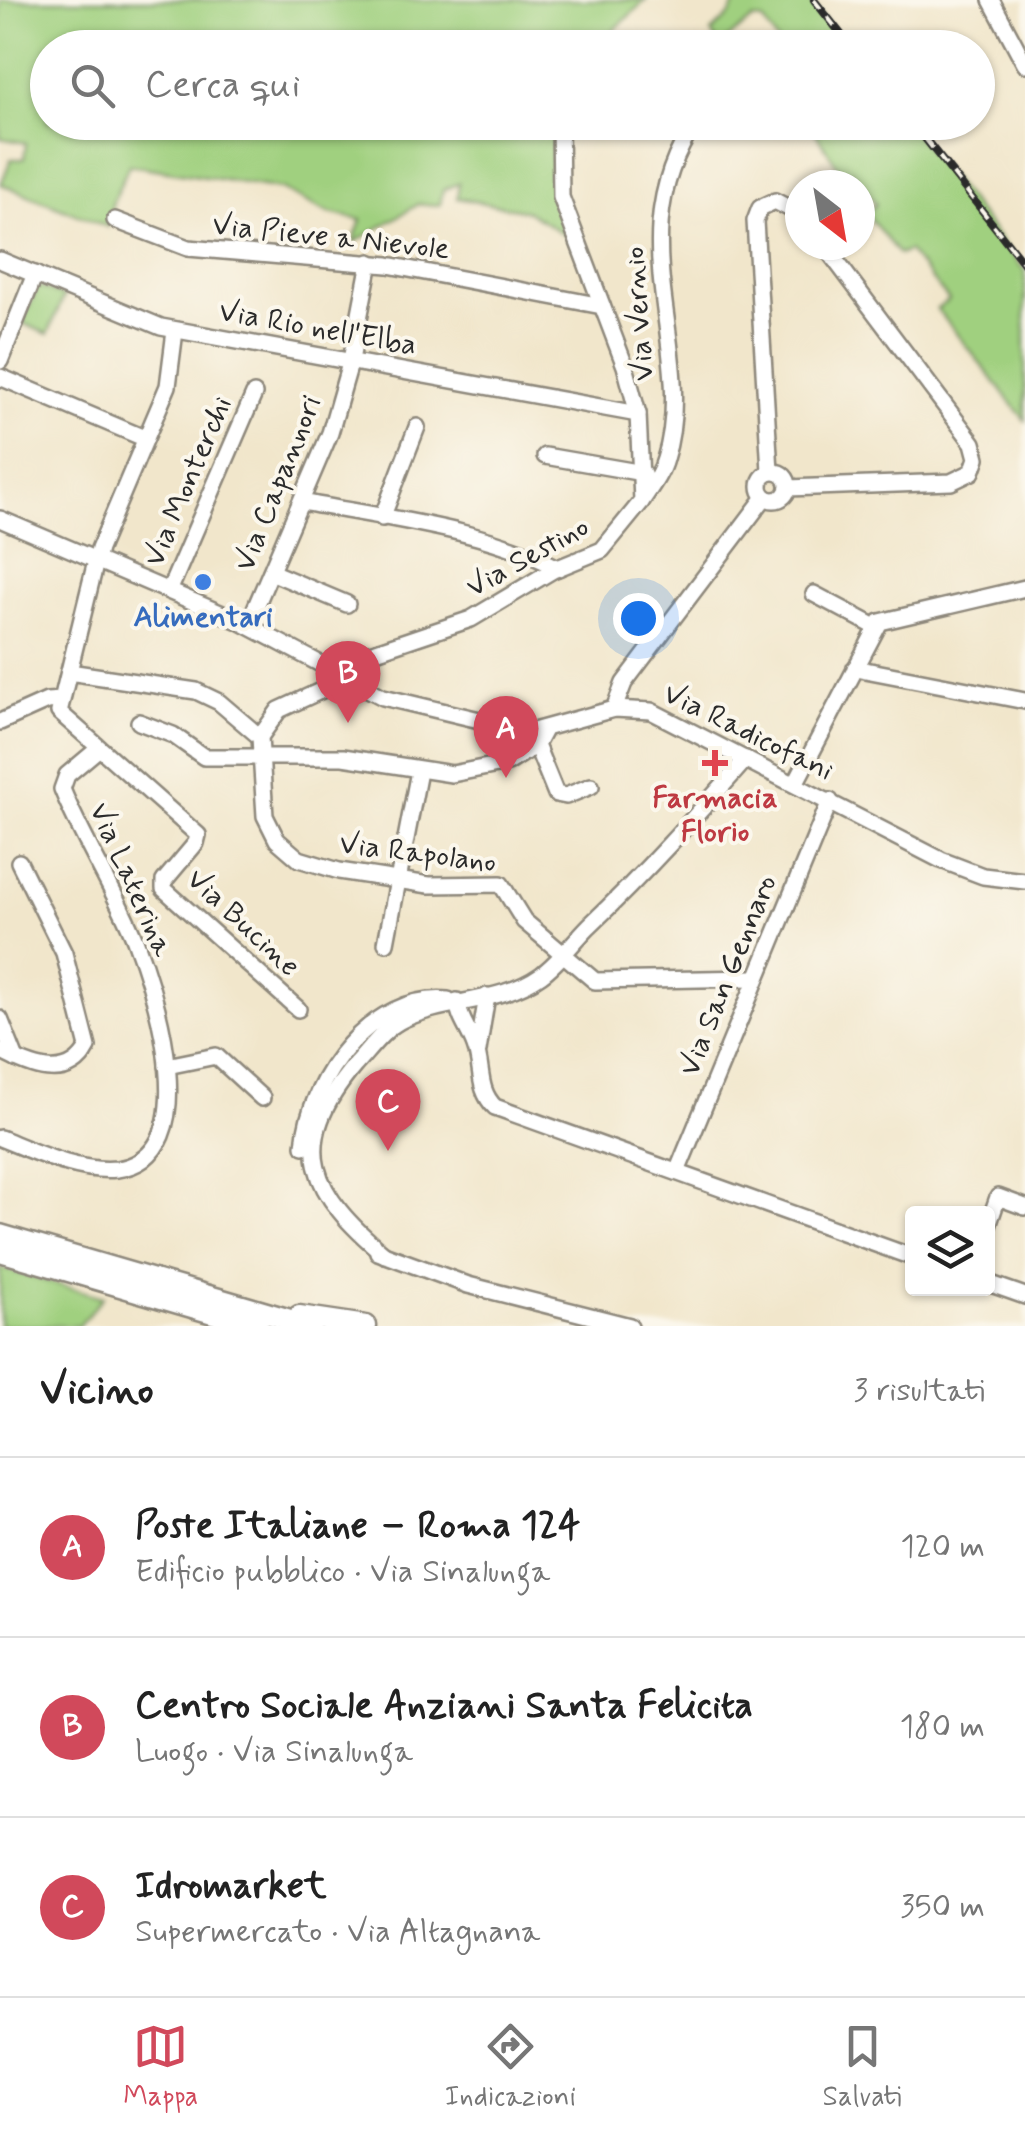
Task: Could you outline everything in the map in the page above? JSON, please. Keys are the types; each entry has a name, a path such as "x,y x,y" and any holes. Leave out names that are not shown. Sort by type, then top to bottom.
{"main road":[{"path":"0,1235 252,1321 366,1326"},
{"path":"0,1251 252,1321 311,1326"}],"street":[{"path":"992,0 1025,64"},
{"path":"560,140 561,197 638,414 642,501"},
{"name":"Via Vernio","path":"642,501 664,464 671,422 658,274 660,226 678,156 686,140"},
{"path":"764,497 760,482 770,471 755,221 760,208 776,201 785,206"},
{"name":"Via Pieve a Nievole","path":"115,220 188,248 370,262 602,306"},
{"name":"Via Rio nell'Elba","path":"0,260 138,320 175,331 638,414"},
{"path":"764,497 777,500 788,488 958,480 972,472 976,458 973,443 835,260"},
{"name":"Via Capannori","path":"248,626 330,433 351,360 370,262"},
{"path":"0,361 35,274"},
{"path":"98,749 60,716 62,700 96,559 168,386 175,331"},
{"path":"0,377 144,438"},
{"name":"Via Monterchi","path":"170,590 254,394"},
{"path":"382,518 417,428"},
{"path":"545,456 643,473"},
{"path":"770,471 784,476 788,488"},
{"path":"614,709 624,684 764,497"},
{"name":"Via Sestino","path":"344,680 364,655 463,622 558,568 606,547 642,501"},
{"path":"302,502 514,550 558,568"},
{"name":"Via Radicofani","path":"0,519 248,626 382,698 539,738 614,709 657,713 967,871 1025,882"},
{"path":"271,572 347,604"},
{"path":"795,784 876,627 885,618 1025,588"},
{"path":"814,594 876,627"},
{"path":"855,668 1025,701"},
{"path":"69,672 196,691 225,706 260,737 268,721 283,708 344,680"},
{"path":"0,722 43,702 62,700"},
{"path":"140,722 173,735 204,757 360,759 418,771 482,771 508,763 539,738 553,792 566,796 591,786"},
{"name":"Via Rapolano","path":"260,737 267,821 290,852 320,867 451,886 503,886 519,915 561,957 599,983 754,978"},
{"name":"Via Bucine","path":"98,749 198,834 197,841 164,880 164,889 298,1009"},
{"name":"Via Laterina","path":"0,1138 60,1161 112,1169 152,1152 163,1136 170,1097 166,1066 136,944 62,789 66,775 98,749"},
{"path":"630,1326 468,1285 352,1239 330,1220 312,1190 304,1152 310,1110 322,1084 381,1025 415,1000 487,996 527,983 561,957 650,869 746,759"},
{"path":"386,943 418,771"},
{"name":"Via San Gennaro","path":"677,1172 830,801"},
{"path":"0,1051 55,1070 76,1061 88,1048 64,953 19,862"},
{"path":"478,1053 487,996"},
{"path":"457,1000 460,1019 478,1053 488,1100 541,1126 905,1254"},
{"path":"0,1019 16,1059"},
{"path":"381,1025 369,1049 322,1110 314,1157 330,1202 385,1255"},
{"path":"166,1066 216,1056 262,1098"},
{"path":"995,1206 998,1197 1025,1207"},
{"path":"995,1285 1025,1296"}],"green space":[{"path":"0,0 646,0 614,30 30,30 30,140 552,140 551,189 568,237 527,211 457,198 459,183 443,190 440,205 419,204 353,243 361,220 329,213 281,189 129,165 113,201 108,227 1,184 11,159 24,159 26,143 0,138"},
{"path":"737,0 809,0 833,30 770,30 763,20 753,19 739,30 714,30 730,15"},
{"path":"820,140 921,140 1025,271 1025,420 937,309 949,300 908,251 899,255 875,224 875,170 840,170"},
{"path":"38,286 64,296 48,334 22,323"},
{"path":"0,1268 103,1297 79,1326 0,1326"}],"railway":[{"path":"814,0 838,30"},
{"path":"926,140 1025,265"}],"place":[{"name":"Alimentari","path":"203,582"},
{"name":"Centro Sociale Anziani Santa Felicita","path":"348,723"},
{"name":"Farmacia Florio","path":"715,763"},
{"name":"Poste Italiane – Roma 124","path":"506,778"},
{"name":"Idromarket","path":"388,1151"}]}
